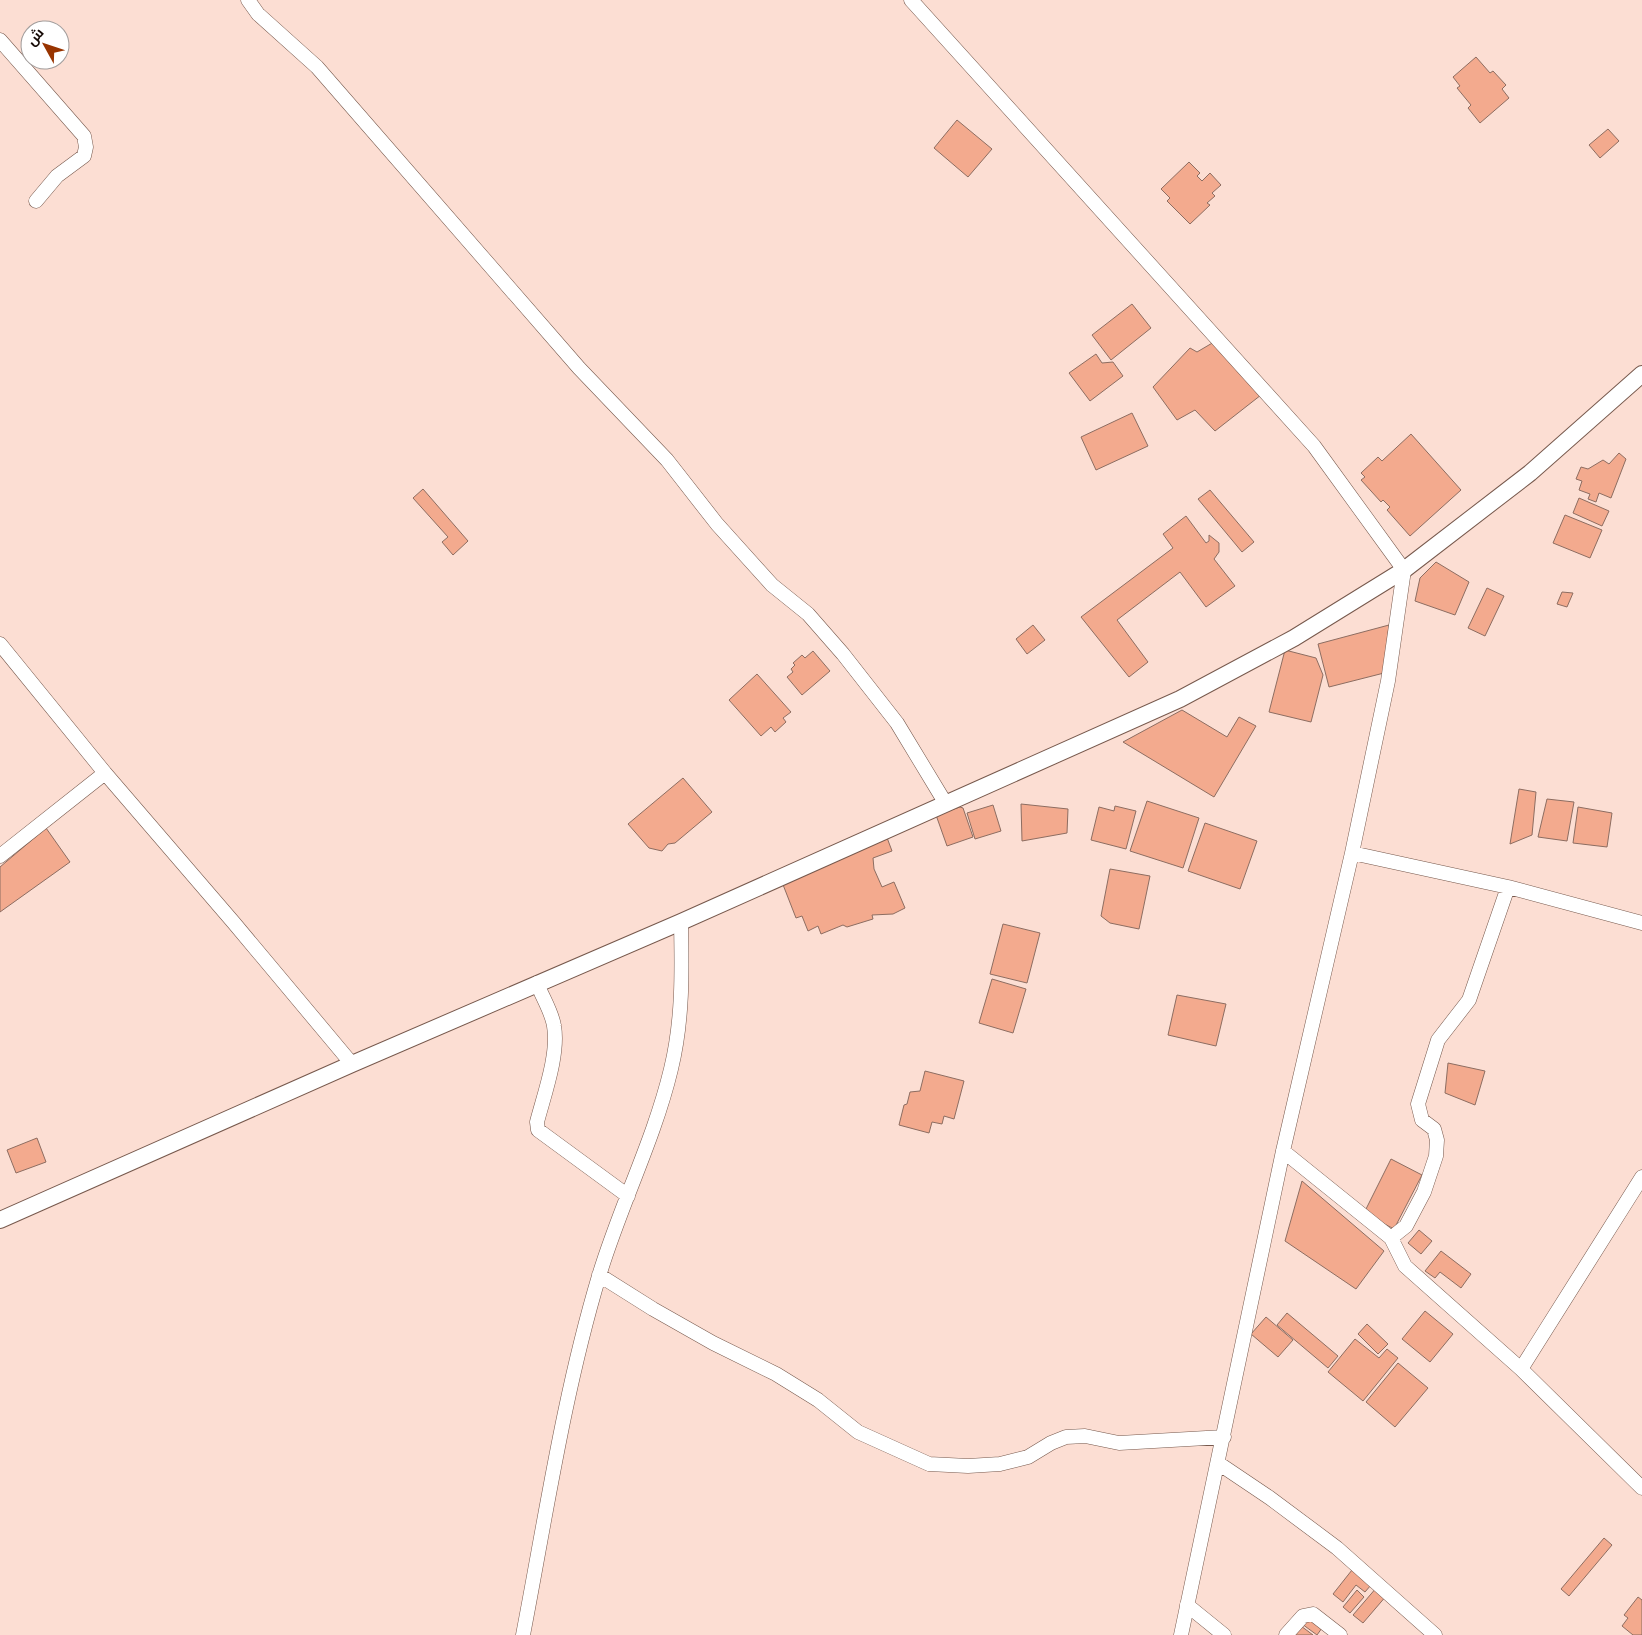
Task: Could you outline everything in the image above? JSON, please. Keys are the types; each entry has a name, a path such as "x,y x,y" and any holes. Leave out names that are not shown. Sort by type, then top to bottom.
{"street":[{"path":"248,0 258,14 317,67 573,361 667,460 717,524 772,585 808,614 843,654 897,723 946,804"},
{"path":"911,0 1314,446 1404,570 1388,681 1352,853 1283,1151 1181,1635"},
{"path":"0,40 84,136 84,156 57,176 36,200"},
{"path":"0,1220 537,983 681,922 1180,699 1294,638 1404,570 1530,472 1642,374"},
{"path":"0,644 105,773 352,1064"},
{"path":"0,856 105,773"},
{"path":"1352,853 1508,887 1642,923"},
{"path":"1391,1238 1406,1226 1424,1192 1436,1156 1437,1140 1434,1129 1422,1120 1418,1104 1438,1040 1469,1000 1508,887"},
{"path":"523,1635 575,1361 599,1274 654,1128 672,1068 682,1001 681,922"},
{"path":"537,983 554,1025 555,1037 550,1071 537,1122 538,1130 628,1196"},
{"path":"1283,1151 1391,1238 1405,1266 1521,1369 1642,1488"},
{"path":"1521,1369 1642,1177"},
{"path":"599,1274 704,1338 776,1374 818,1400 858,1432 928,1464 968,1466 1000,1464 1028,1457 1051,1443 1066,1437 1085,1436 1119,1443 1224,1436"},
{"path":"1218,1463 1324,1538 1435,1635"},
{"path":"1188,1605 1224,1635"},
{"path":"1286,1635 1303,1616 1313,1614 1340,1635"}],"building":[{"path":"1476,57 1490,73 1493,71 1506,85 1502,89 1509,98 1480,123 1468,108 1471,105 1457,88 1460,86 1453,77"},
{"path":"957,120 992,149 968,177 934,148"},
{"path":"1608,129 1619,141 1600,158 1589,145"},
{"path":"1189,162 1200,173 1197,176 1202,181 1210,173 1221,185 1212,193 1215,196 1207,203 1210,205 1190,224 1167,201 1170,198 1161,189"},
{"path":"1132,304 1151,328 1111,360 1092,335"},
{"path":"1214,342 1261,395 1215,431 1195,410 1177,420 1153,387 1190,348 1197,352"},
{"path":"1096,354 1102,363 1113,362 1123,376 1090,401 1069,373"},
{"path":"1132,413 1148,446 1096,470 1081,437"},
{"path":"1411,434 1461,490 1410,536 1387,510 1390,507 1383,500 1381,502 1361,480 1365,477 1361,473 1378,457 1382,461"},
{"path":"1619,453 1626,459 1611,498 1599,493 1596,502 1588,499 1590,494 1579,490 1582,481 1576,479 1581,467 1588,469 1603,460 1609,464"},
{"path":"423,489 468,541 453,555 442,542 448,537 413,498"},
{"path":"1210,490 1254,542 1242,552 1198,499"},
{"path":"1579,498 1609,511 1602,526 1573,513"},
{"path":"1565,515 1602,530 1590,558 1553,543"},
{"path":"1186,516 1206,543 1209,541 1209,535 1219,543 1219,552 1214,559 1235,586 1206,607 1180,572 1117,620 1148,662 1129,677 1081,617 1173,548 1163,534"},
{"path":"1436,562 1469,582 1455,615 1415,601 1420,578"},
{"path":"1487,588 1504,596 1485,636 1468,628"},
{"path":"1562,592 1573,593 1567,607 1557,604"},
{"path":"1033,625 1045,640 1027,654 1016,639"},
{"path":"1389,625 1384,673 1329,687 1318,644"},
{"path":"1285,650 1316,658 1323,675 1311,722 1269,712"},
{"path":"813,651 830,671 802,695 787,677 793,672 791,669 795,665 793,663 802,655 805,658"},
{"path":"757,674 791,712 783,718 786,722 775,732 771,727 761,736 729,700"},
{"path":"1182,710 1227,737 1239,717 1256,726 1214,797 1123,742"},
{"path":"683,778 712,812 675,843 668,844 662,851 649,848 628,824"},
{"path":"1519,789 1536,792 1532,835 1510,844"},
{"path":"1547,799 1574,802 1567,841 1538,837"},
{"path":"1147,801 1199,818 1183,868 1130,851"},
{"path":"1021,804 1068,809 1067,833 1022,841"},
{"path":"993,805 1001,831 975,839 967,813"},
{"path":"1115,806 1136,811 1126,849 1091,840 1099,807 1114,811"},
{"path":"960,807 963,808 973,837 947,846 936,815"},
{"path":"1578,807 1612,813 1607,847 1573,843"},
{"path":"1205,823 1257,841 1240,889 1188,871"},
{"path":"46,828 70,862 0,912 0,867"},
{"path":"886,835 892,851 873,858 874,869 882,887 894,882 905,908 893,914 872,915 873,919 847,927 843,925 821,934 818,926 808,931 802,916 796,918 780,877"},
{"path":"1110,869 1150,876 1139,929 1110,923 1101,916"},
{"path":"1003,924 1040,933 1027,983 990,974"},
{"path":"992,979 1026,989 1013,1033 979,1023"},
{"path":"1177,995 1226,1004 1216,1046 1168,1035"},
{"path":"1448,1063 1485,1071 1475,1105 1445,1093"},
{"path":"925,1071 964,1081 954,1119 944,1116 942,1124 932,1122 929,1133 899,1125 904,1105 907,1104 910,1092 920,1091"},
{"path":"37,1138 46,1162 16,1173 7,1150"},
{"path":"1391,1159 1422,1175 1394,1229 1364,1213"},
{"path":"1302,1181 1384,1251 1356,1289 1285,1241"},
{"path":"1419,1230 1432,1241 1421,1254 1408,1243"},
{"path":"1441,1251 1471,1274 1461,1288 1440,1272 1435,1278 1425,1271"},
{"path":"1425,1311 1453,1334 1430,1362 1402,1339"},
{"path":"1287,1313 1338,1356 1328,1368 1277,1325"},
{"path":"1266,1317 1293,1340 1278,1357 1251,1334"},
{"path":"1367,1324 1388,1344 1378,1354 1358,1334"},
{"path":"1355,1339 1379,1358 1387,1349 1398,1358 1363,1401 1328,1372"},
{"path":"1398,1363 1428,1388 1395,1427 1366,1402"},
{"path":"1604,1538 1612,1545 1569,1596 1561,1589"},
{"path":"1352,1570 1371,1585 1365,1592 1356,1585 1343,1602 1333,1594"},
{"path":"1377,1587 1387,1595 1363,1623 1353,1615"},
{"path":"1357,1590 1364,1597 1350,1613 1343,1607"},
{"path":"1638,1597 1642,1600 1642,1635 1633,1635 1622,1626 1628,1618 1624,1615"},
{"path":"1309,1617 1322,1628 1317,1635 1302,1624"},
{"path":"1301,1626 1313,1635 1294,1635"}]}
